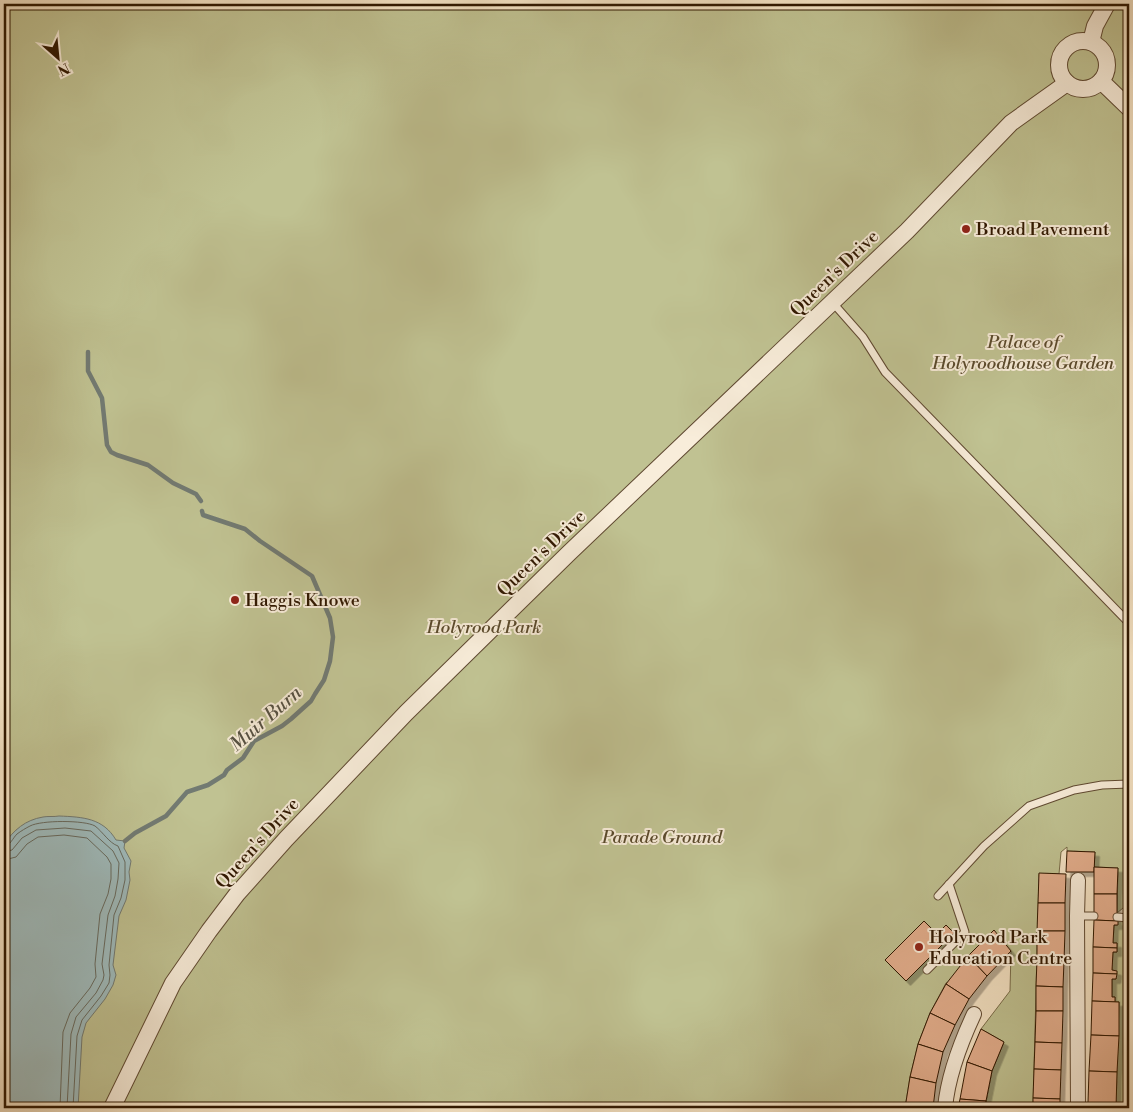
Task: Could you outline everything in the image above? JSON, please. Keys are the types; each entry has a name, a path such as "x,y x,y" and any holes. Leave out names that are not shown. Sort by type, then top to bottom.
{"street":[{"path":"1090,42 1095,26 1107,4"},
{"path":"1081,41 1090,42 1098,47 1106,59 1105,73 1101,81 1093,86 1075,88 1067,83 1060,71 1059,62 1062,53 1072,44 1081,41"},
{"path":"1101,81 1129,108"},
{"name":"Queen's Drive","path":"112,1108 173,983 237,894 286,839 406,713 498,622 924,215 1011,123 1067,83"},
{"path":"1078,880 1078,1108"},
{"path":"945,1108 947,1090 954,1063 964,1034 974,1014"}],"lane":[{"path":"832,302 863,337 885,372 1129,623"},
{"path":"938,896 984,846 1029,806 1074,790 1102,785 1129,784"},
{"path":"927,970 965,932 949,884"},
{"path":"1077,916 1094,916"},
{"path":"1117,917 1129,918"}],"green space":[{"name":"Holyrood Park","path":"4,4 1129,4 1129,903 1117,913 1118,868 1094,867 1095,852 1067,851 1067,847 1061,852 1059,874 1039,874 1033,1108 985,1108 992,1071 1004,1042 981,1029 1010,991 1011,951 946,983 930,1013 918,1044 905,1108 4,1108"},
{"path":"1118,921 1122,921 1129,929 1129,1108 1116,1108 1119,1002 1115,1002 1115,997 1112,997 1112,979 1116,979 1116,971 1112,970 1113,952 1117,952 1117,943 1113,943 1114,925 1117,925"}],"water":[{"path":"59,816 92,820 105,827 116,840 125,841 124,848 131,861 130,880 126,900 119,916 113,965 116,975 105,999 86,1023 82,1037 78,1108 4,1108 4,844 25,823 37,818"}],"building":[{"path":"1067,851 1095,852 1094,872 1066,872"},
{"path":"1094,867 1118,868 1117,894 1094,894"},
{"path":"1039,873 1066,874 1065,903 1038,903"},
{"path":"1094,894 1117,894 1117,921 1094,920"},
{"path":"1038,903 1065,903 1065,931 1037,931"},
{"path":"1094,920 1118,921 1118,925 1114,925 1113,943 1117,943 1117,948 1093,947"},
{"name":"Holyrood Park Education Centre","path":"924,921 937,934 946,925 954,933 906,981 885,960"},
{"path":"994,930 1011,951 987,976 968,956"},
{"path":"1037,931 1065,931 1064,961 1037,960"},
{"path":"1093,947 1117,948 1117,952 1113,952 1112,970 1117,971 1117,974 1093,973"},
{"path":"968,956 987,976 969,999 946,984"},
{"path":"1037,960 1064,961 1063,987 1036,986"},
{"path":"1093,973 1117,974 1116,979 1112,979 1112,997 1115,997 1115,1002 1092,1001"},
{"path":"946,984 969,999 955,1025 930,1013"},
{"path":"1036,986 1063,987 1063,1011 1036,1011"},
{"path":"1092,1001 1119,1002 1119,1036 1091,1035"},
{"path":"1036,1011 1063,1011 1062,1043 1035,1042"},
{"path":"930,1013 955,1025 943,1052 918,1044"},
{"path":"981,1029 1004,1042 992,1071 967,1062"},
{"path":"1091,1035 1119,1036 1117,1072 1089,1071"},
{"path":"1035,1042 1062,1043 1061,1070 1034,1069"},
{"path":"918,1044 943,1052 936,1083 910,1077"},
{"path":"967,1062 992,1071 986,1101 960,1099"},
{"path":"1034,1069 1061,1070 1060,1099 1033,1098"},
{"path":"1089,1071 1117,1072 1116,1108 1092,1107 1088,1103"},
{"path":"910,1077 936,1083 933,1108 905,1108"},
{"path":"1033,1098 1060,1099 1060,1108 1033,1108"},
{"path":"960,1099 986,1101 985,1108 958,1108"}],"waterway":[{"name":"Muir Burn","path":"88,352 88,371 102,398 107,445 111,452 148,465 173,483 196,494 201,501"},
{"name":"Muir Burn","path":"125,841 135,833 166,816 187,792 208,785 224,775 227,770 243,758 254,741 291,719 311,701 324,680 330,661 333,637 330,618 312,576 245,529 203,515 202,511"}],"place":[{"name":"Broad Pavement","path":"966,229"},
{"name":"Haggis Knowe","path":"235,600"},
{"name":"Holyrood Park Education Centre","path":"919,947"}],"park label":[{"name":"Palace of Holyroodhouse Garden","path":"1023,352"},
{"name":"Parade Ground","path":"662,837"}]}
